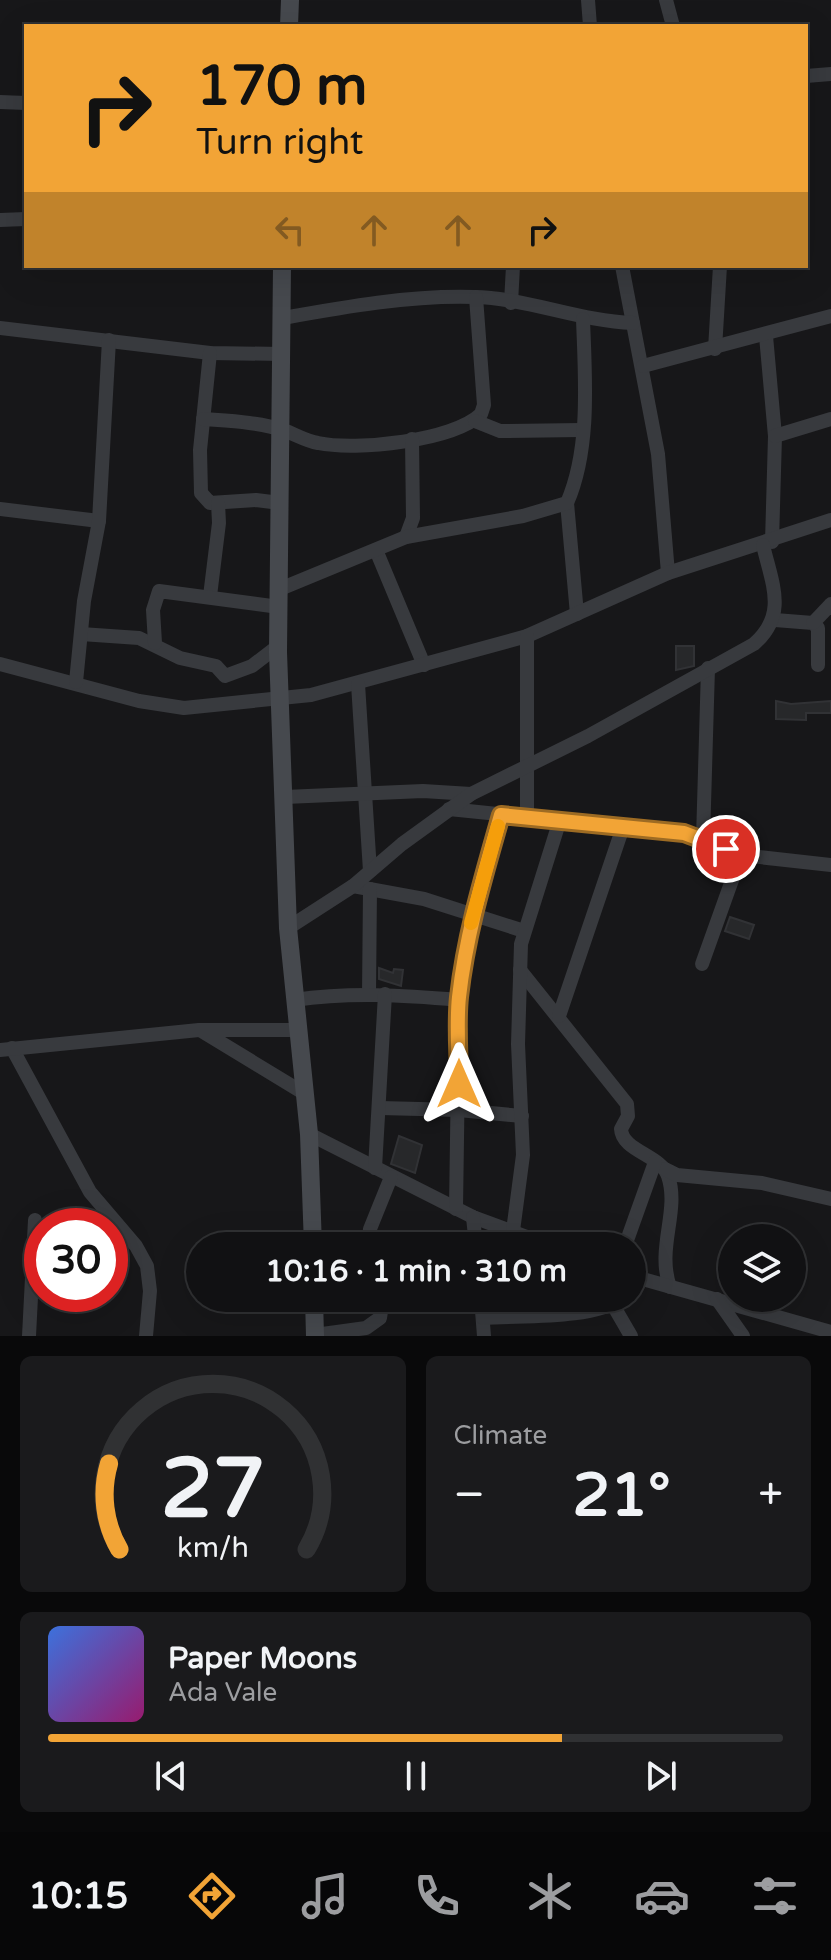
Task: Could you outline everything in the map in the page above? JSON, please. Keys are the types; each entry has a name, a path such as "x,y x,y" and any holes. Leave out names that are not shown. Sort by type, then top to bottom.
{"street":[{"path":"289,24 290,0"},
{"path":"588,0 590,24"},
{"path":"666,0 672,24"},
{"path":"808,76 831,74"},
{"path":"0,102 24,103"},
{"path":"0,220 24,219"},
{"path":"282,268 278,646 288,928 302,1092 309,1134 312,1232"},
{"path":"511,303 513,268"},
{"path":"622,268 658,454 668,573"},
{"path":"715,349 720,268"},
{"path":"283,318 331,309 476,297 583,319 633,323"},
{"path":"203,419 281,429 328,445 412,439 475,421 481,414 484,389 476,297"},
{"path":"643,366 766,336 831,316"},
{"path":"577,614 567,503 573,489 586,385 583,319"},
{"path":"0,328 210,353 283,354"},
{"path":"288,928 353,886 471,794 754,644 768,632 775,620 767,543 775,436 766,336"},
{"path":"76,682 99,521 109,340"},
{"path":"210,353 203,419 201,493 205,501 218,503 256,500 280,503"},
{"path":"775,436 831,419"},
{"path":"475,421 500,431 581,430"},
{"path":"406,537 413,518 412,439"},
{"path":"210,596 219,523 218,503"},
{"path":"155,643 156,593 162,590 210,596 280,598 406,537 523,516 567,503"},
{"path":"0,509 99,521"},
{"path":"0,664 139,701 184,708 282,700 358,684 527,636 668,573 831,520"},
{"path":"376,550 424,665"},
{"path":"813,623 831,604"},
{"path":"775,620 813,623"},
{"path":"813,623 820,638 818,665"},
{"path":"81,634 123,634 155,643 180,658 216,666 225,676 252,666 278,646"},
{"path":"527,636 527,818"},
{"path":"703,839 708,668"},
{"path":"358,684 370,871"},
{"path":"285,797 366,793 471,794"},
{"path":"449,809 559,823 684,833 741,855 831,865"},
{"path":"456,1209 459,1000 473,913 501,815"},
{"path":"309,1134 456,1209 513,1231 523,1155 520,970 524,931 559,823"},
{"path":"559,1016 623,827"},
{"path":"702,964 741,855"},
{"path":"353,886 473,913 524,931"},
{"path":"369,994 370,889"},
{"path":"520,970 627,1104 628,1116 621,1129 623,1138 677,1175 762,1183 831,1199"},
{"path":"294,1000 369,994 459,1000"},
{"path":"375,1168 385,994"},
{"path":"146,1336 150,1291 147,1266 136,1246 90,1192 6,1049 199,1030 297,1030"},
{"path":"199,1030 302,1092"},
{"path":"380,1108 459,1110 522,1116"},
{"path":"631,1232 660,1165"},
{"path":"660,1165 671,1190 663,1258 670,1287"},
{"path":"370,1232 391,1177"},
{"path":"473,1217 475,1232"},
{"path":"646,1280 831,1332"},
{"path":"717,1299 743,1336"},
{"path":"29,1336 30,1312"},
{"path":"314,1312 315,1336 366,1328 380,1318 381,1312"},
{"path":"482,1312 484,1336"},
{"path":"483,1318 570,1312"},
{"path":"623,1312 631,1336"}],"building":[{"path":"676,646 694,646 694,666 676,670"},
{"path":"776,701 791,704 831,701 831,713 806,713 806,720 776,719"},
{"path":"730,917 754,925 749,939 725,931"},
{"path":"379,968 393,973 394,969 403,970 401,986 379,979"},
{"path":"399,1136 422,1145 415,1173 391,1164"}],"slow traffic":[{"path":"471,923 498,826"}],"route":[{"path":"459,1084 459,1000 465,960 473,913 501,815 559,823 652,828 684,833 726,849"}]}
